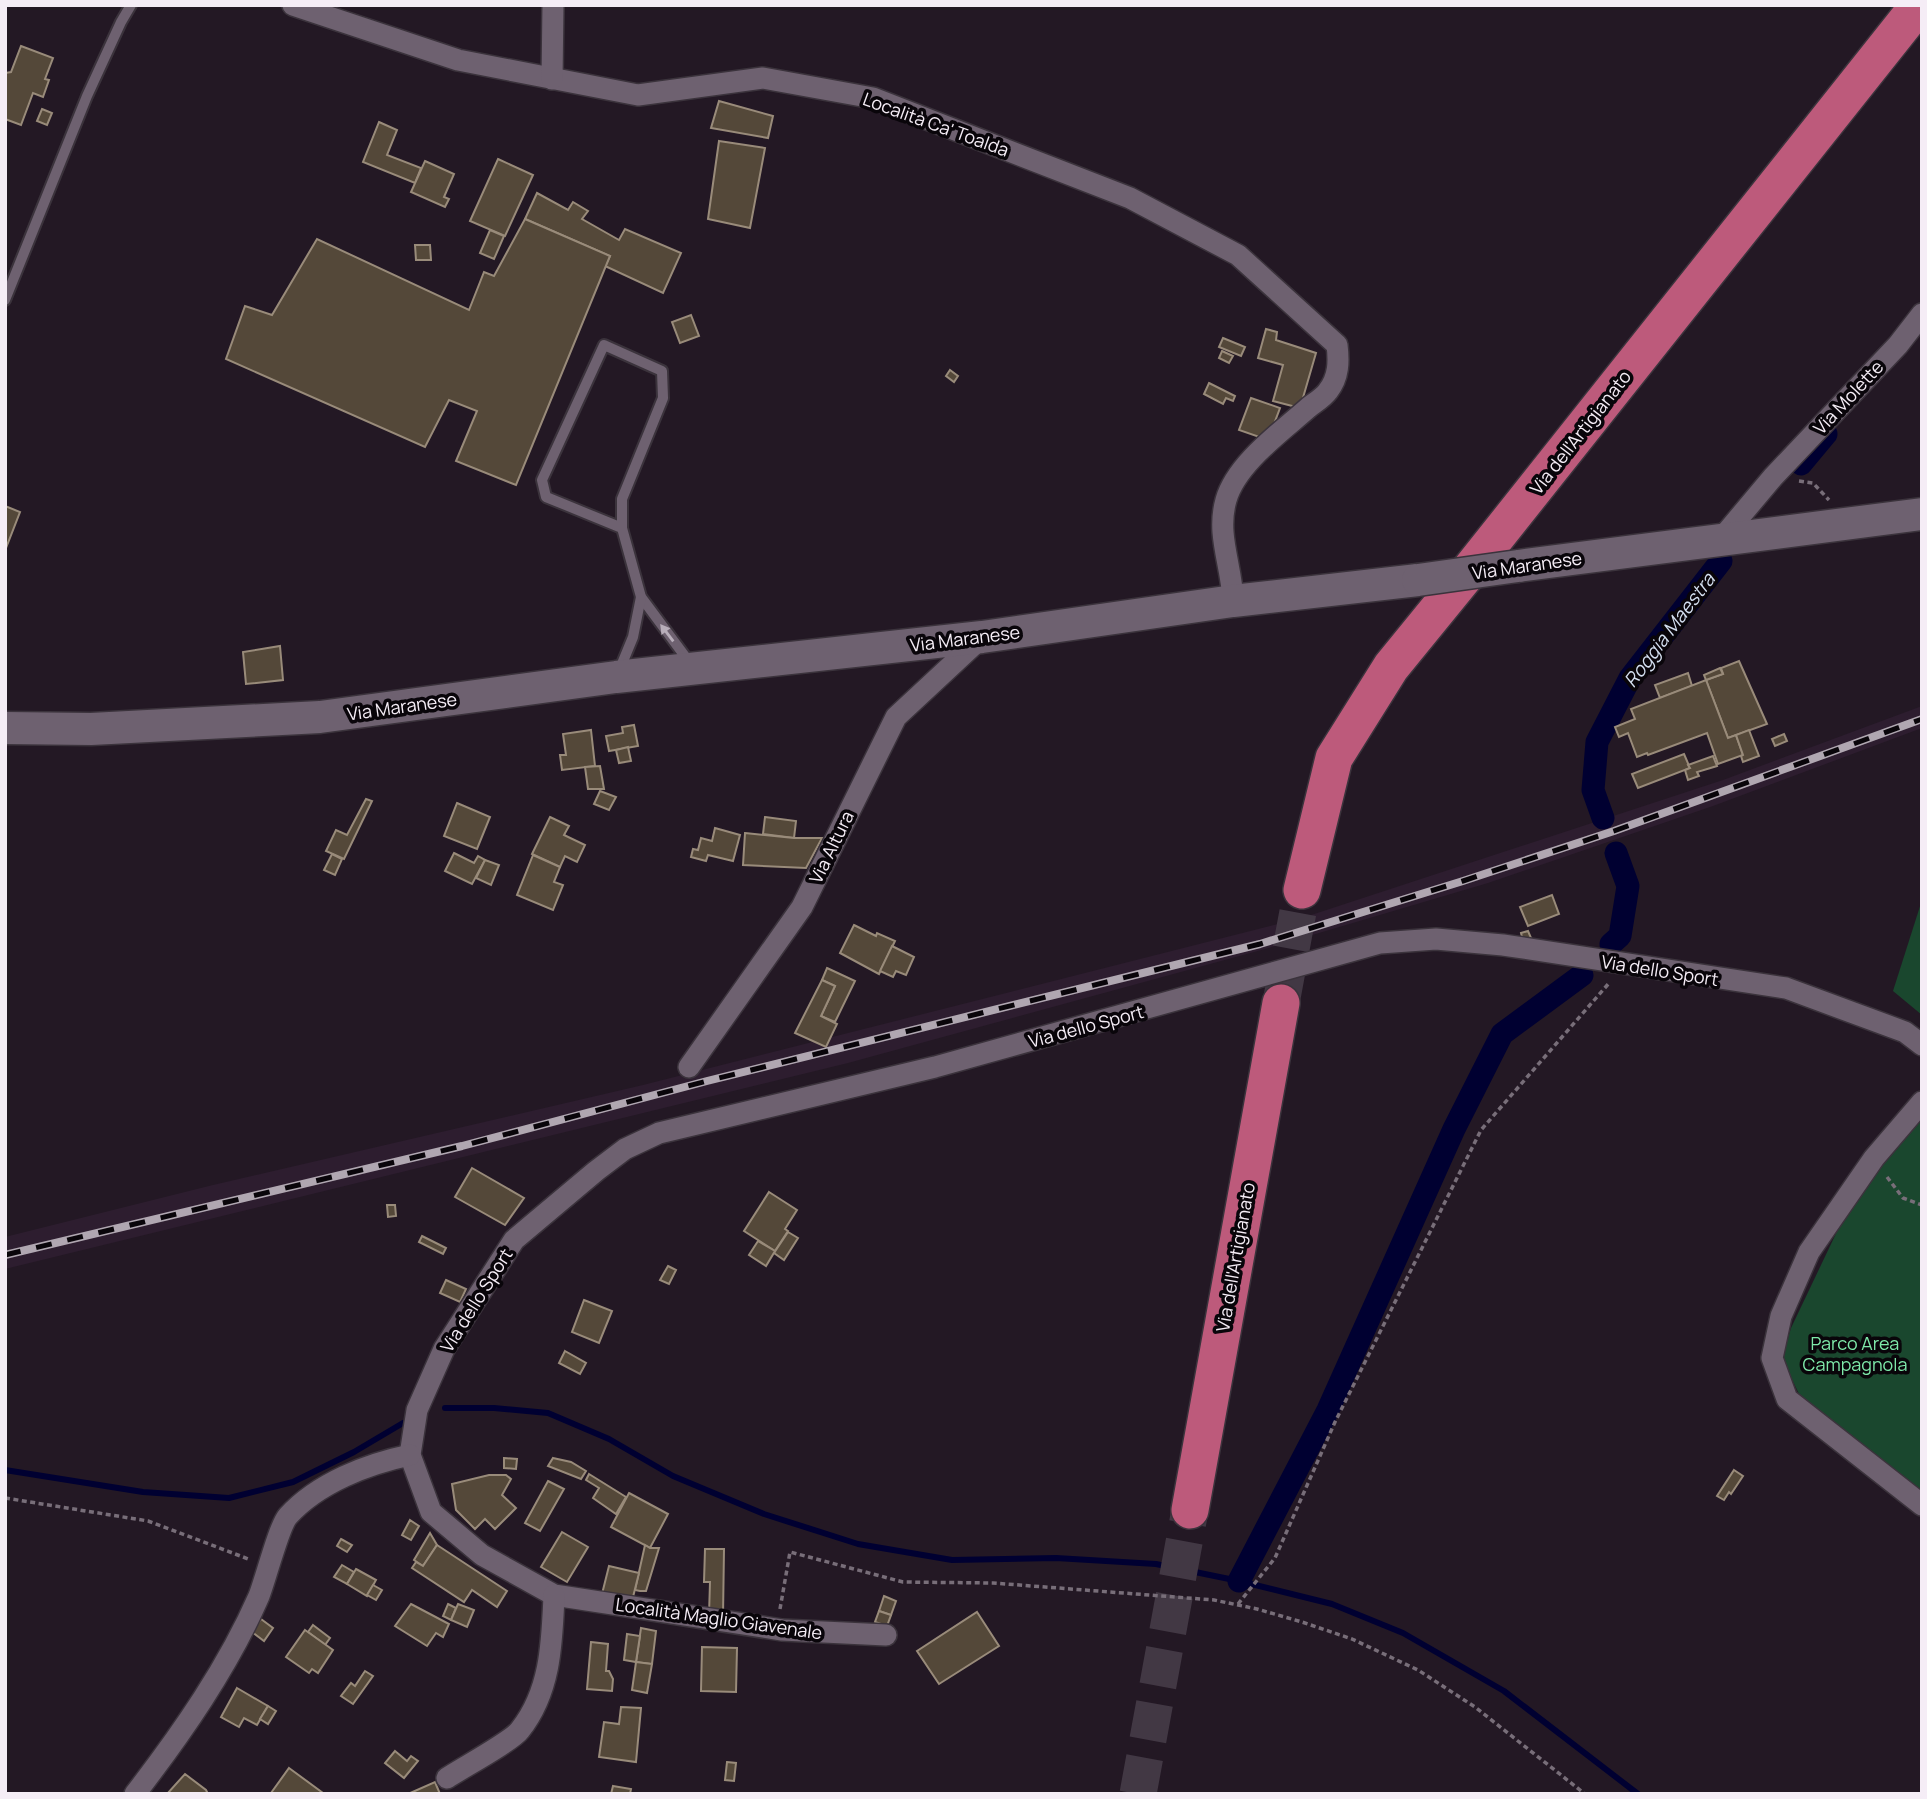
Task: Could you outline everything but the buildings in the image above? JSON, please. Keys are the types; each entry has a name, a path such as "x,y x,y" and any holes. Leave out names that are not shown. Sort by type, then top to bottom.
{"highway":[{"name":"Via dell'Artigianato","path":"1301,890 1334,758 1391,667 1919,5"},
{"name":"Via dell'Artigianato","path":"1190,1510 1281,1003"}],"main road":[{"name":"Via Maranese","path":"5,728 91,729 320,717 616,677 982,637 1233,601 1418,580 1922,514"}],"street":[{"name":"Località Ca' Toalda","path":"293,5 458,60 638,95 763,78 873,98 1130,198 1238,255 1337,345 1339,361 1336,377 1327,393 1265,446 1238,475 1226,497 1220,524 1233,586 1233,601"},
{"path":"552,79 553,5"},
{"name":"Via Molette","path":"1721,539 1773,477 1898,345 1922,314"},
{"name":"Via Altura","path":"689,1067 802,907 896,717 982,637"},
{"name":"Via dello Sport","path":"412,1445 417,1410 444,1349 514,1240 625,1149 659,1133 935,1067 1380,943 1436,939 1503,945 1786,988 1905,1032 1922,1045"},
{"path":"1922,1102 1874,1158 1810,1252 1781,1316 1772,1358 1787,1399 1922,1505"},
{"path":"135,1794 175,1743 236,1640 270,1567 285,1519 302,1502 347,1475 412,1445"},
{"name":"Località Maglio Giavenale","path":"412,1445 432,1512 482,1555 554,1595 776,1629 886,1635"},
{"path":"447,1778 519,1732 544,1686 552,1642 554,1595"}],"lane":[{"path":"5,300 87,96 131,5"},
{"path":"622,528 545,498 542,480 604,345 662,372 663,398 622,499 622,528 640,597 693,668"},
{"path":"616,677 633,637 640,597"}],"path":[{"path":"1773,477 1813,483 1848,523"},
{"path":"1237,1605 1275,1558 1335,1422 1481,1130 1625,965"},
{"path":"1874,1158 1903,1198 1922,1205"},
{"path":"5,1498 148,1521 270,1567"},
{"path":"776,1629 790,1552 903,1582 993,1583 1214,1600 1302,1622 1352,1639 1418,1670 1475,1707 1585,1794"}],"shaded area":[{"path":"1922,706 1922,728 1713,806 1488,883 1265,949 848,1063 5,1269 5,1237 213,1185 643,1085 1302,918 1723,780"}],"green space":[{"path":"1922,900 1922,1015 1893,991"},
{"name":"Parco Area Campagnola","path":"1922,1115 1922,1492 1801,1398 1782,1359 1791,1328 1862,1179"}],"waterway":[{"name":"Roggia Maestra","path":"1801,464 1826,434"},
{"name":"Roggia Maestra","path":"1603,818 1593,790 1597,742 1630,678 1721,561"},
{"name":"Roggia Maestra","path":"1611,944 1620,936 1628,886 1616,853"},
{"path":"1239,1581 1328,1410 1454,1129 1502,1034 1582,975"},
{"path":"445,1408 494,1408 548,1413 609,1439 673,1476 764,1514 858,1544 952,1560 1056,1558 1156,1564 1332,1604 1403,1633 1504,1691 1638,1794"},
{"path":"5,1470 143,1492 229,1498 293,1482 354,1452 403,1423"}],"tunnel":[{"path":"1281,1003 1302,890"},
{"path":"1138,1794 1190,1510"}],"railway":[{"path":"5,1255 462,1146 707,1081 1260,944 1614,831 1922,719"}]}
